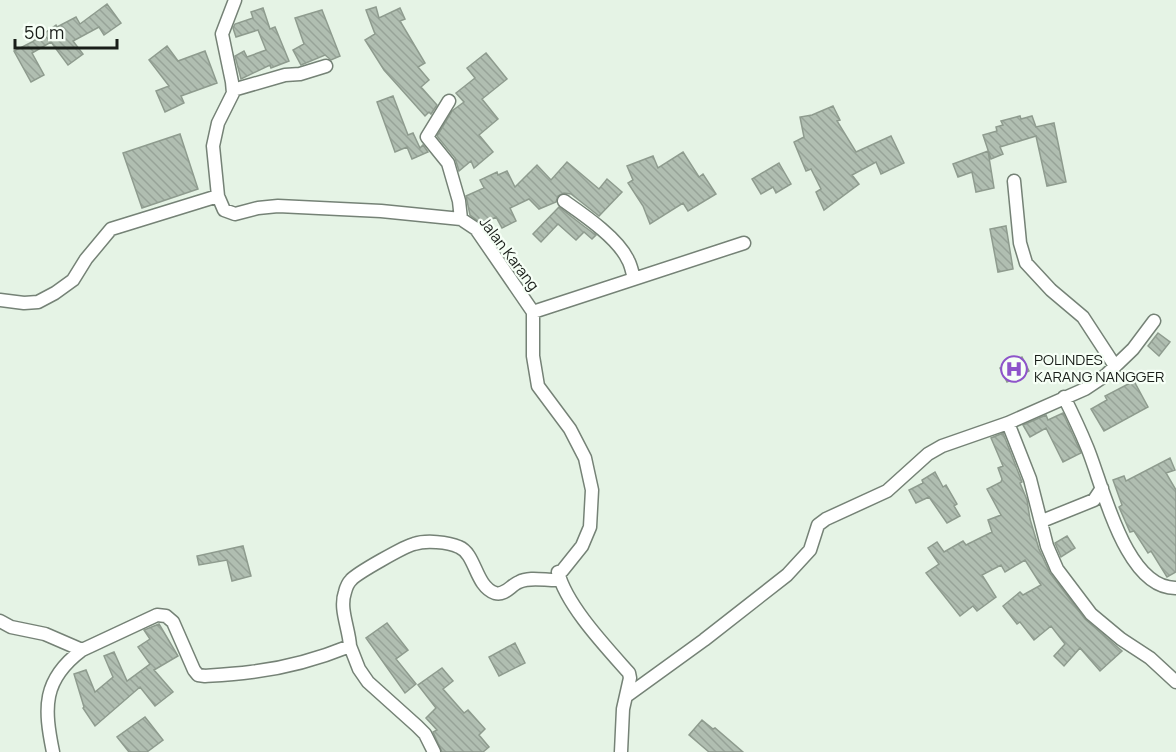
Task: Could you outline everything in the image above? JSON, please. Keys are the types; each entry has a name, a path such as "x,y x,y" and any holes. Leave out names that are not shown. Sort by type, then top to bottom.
{"street":[{"path":"0,300 38,302 73,280 86,259 111,229 218,196 213,146 218,123 233,90 222,34 235,0"},
{"path":"233,90 326,66"},
{"path":"449,101 427,137 448,163 461,219"},
{"path":"1014,181 1020,243 1026,263 1051,290 1083,317 1115,366"},
{"name":"Jalan Karang","path":"218,196 224,210 231,214 278,206 381,211 461,219 476,229 533,312 533,356 538,386 570,429 585,458 592,490 590,527 586,540 562,571 558,572 560,580"},
{"path":"564,201 582,213 616,243 628,258 634,278"},
{"path":"533,312 744,243"},
{"path":"627,695 704,640 787,575 810,550 818,525 826,519 887,491 928,454 942,446 1008,423 1085,388 1106,375 1134,349 1154,321"},
{"path":"1064,397 1087,446 1127,551 1152,580 1166,588 1176,588"},
{"path":"1008,423 1030,479 1047,546 1057,569 1091,614 1121,639 1150,658 1176,682"},
{"path":"1042,521 1094,500 1102,488"},
{"path":"434,752 417,726 368,682 350,646 342,605 349,581 366,568 413,544 427,542 458,546 466,553 483,583 495,593 505,591 519,581 527,579 560,580 565,591 598,638 629,673 630,678 623,709 621,752"},
{"path":"53,752 46,702 59,673 71,658 82,650 157,615 166,616 173,622 198,675 250,672 298,664 350,646"},
{"path":"0,621 11,627 45,634 82,650"}],"building":[{"path":"107,4 121,23 104,35 99,27 73,41 83,54 68,65 51,42 32,53 44,75 31,82 14,51 32,42 56,25 57,27 76,17 80,24"},
{"path":"376,7 379,18 400,8 405,19 400,21 425,63 418,67 429,80 421,87 437,105 431,114 429,112 425,116 384,70 365,40 375,34 366,10"},
{"path":"263,8 270,29 275,27 289,61 271,68 270,65 241,79 235,56 244,51 247,57 266,50 258,30 236,37 233,28 235,24 253,18 251,12"},
{"path":"322,10 340,56 331,60 325,55 301,65 293,50 304,44 295,18"},
{"path":"167,46 178,61 205,51 217,83 181,96 184,103 165,112 156,91 169,86 149,60"},
{"path":"486,53 507,79 482,99 498,119 479,135 493,152 474,168 471,161 459,171 455,158 437,136 452,111 464,102 456,93 475,78 467,68"},
{"path":"393,96 408,135 413,133 420,148 423,145 428,152 412,159 407,147 395,152 377,102"},
{"path":"833,106 840,120 837,121 856,152 891,136 904,163 881,174 876,162 852,175 859,184 824,210 816,192 821,189 811,169 806,171 794,142 804,137 800,117 812,115"},
{"path":"1020,116 1021,119 1032,116 1036,127 1054,123 1066,182 1047,186 1036,136 1000,147 1003,154 991,159 983,135 997,131 996,127 1003,125 1001,121"},
{"path":"180,134 198,189 142,208 123,153"},
{"path":"988,151 994,188 976,192 972,172 958,177 953,164"},
{"path":"683,152 699,177 703,174 716,194 688,211 683,203 650,224 643,206 628,183 633,180 627,166 653,156 658,168"},
{"path":"567,162 599,189 607,179 622,192 599,216 571,194 564,193 558,196 556,202 539,209 529,199 510,208 516,221 502,228 496,217 482,224 470,215 466,196 484,188 480,180 497,172 498,175 507,171 515,187 537,165 551,180"},
{"path":"779,163 791,184 776,193 773,187 761,194 752,179"},
{"path":"559,207 596,235 592,239 584,232 576,240 558,224 541,242 533,234"},
{"path":"1006,226 1013,269 998,272 990,229"},
{"path":"1158,333 1170,342 1159,356 1148,346"},
{"name":"POLINDES KARANG NANGGER","path":"1022,357 1029,371 1007,382 1000,368"},
{"path":"1134,381 1148,407 1104,431 1091,409 1107,400 1105,396"},
{"path":"1063,413 1081,453 1063,462 1046,428 1030,437 1023,425 1046,415 1048,420"},
{"path":"1003,433 1022,482 1020,483 1027,500 1039,549 1050,573 1085,619 1122,651 1100,671 1080,648 1064,666 1054,656 1065,644 1051,626 1034,640 1003,606 1020,592 1023,595 1041,585 1025,560 1005,572 1001,565 982,575 996,597 977,611 973,606 960,616 926,573 939,564 928,548 937,542 944,552 963,541 966,545 992,532 988,520 1001,515 987,489 1001,482 998,468 1003,466 991,438"},
{"path":"1170,458 1175,470 1166,473 1176,490 1176,572 1167,577 1151,551 1148,553 1134,531 1130,532 1119,507 1122,505 1113,480 1124,476 1126,481"},
{"path":"935,472 943,487 946,485 957,504 954,506 960,516 947,523 929,497 916,503 909,490 923,483 922,480"},
{"path":"1067,536 1075,548 1061,557 1055,543"},
{"path":"243,546 251,576 232,581 227,560 199,565 197,556"},
{"path":"387,623 408,650 396,659 416,684 405,693 366,638"},
{"path":"159,624 178,656 154,670 173,692 155,706 140,687 95,726 83,708 74,674 86,670 95,692 113,677 104,656 114,652 127,681 150,664 138,647 150,639 144,630"},
{"path":"515,643 525,663 499,676 489,657"},
{"path":"442,668 453,681 443,689 464,713 468,710 485,729 479,735 489,747 483,752 442,752 433,732 437,730 426,718 436,708 418,685"},
{"path":"145,717 163,740 147,752 129,752 117,737"},
{"path":"702,720 743,752 709,752 689,735"}],"place":[{"name":"POLINDES KARANG NANGGER","path":"1014,369"}]}
